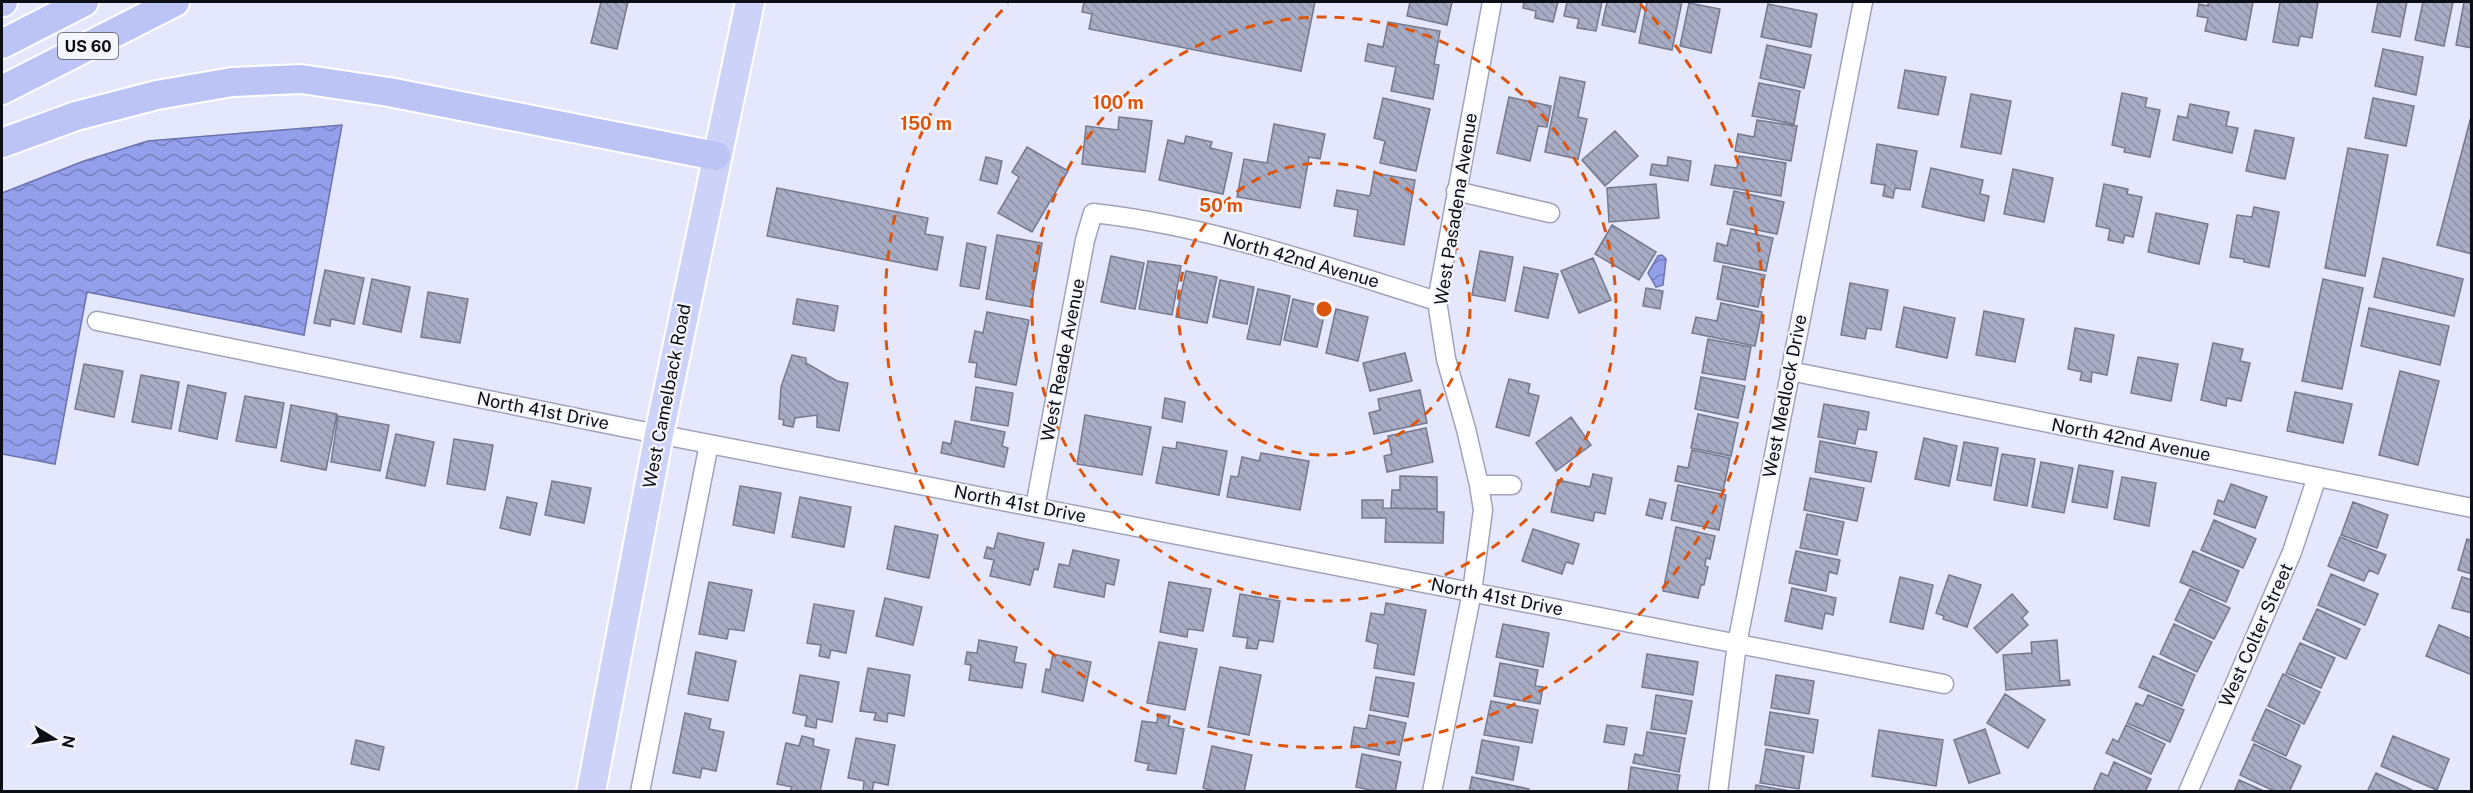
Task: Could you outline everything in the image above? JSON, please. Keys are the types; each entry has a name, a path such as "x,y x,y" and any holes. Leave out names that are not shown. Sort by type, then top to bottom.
{"highway":[{"name":"US 60","path":"2,45 84,2"},
{"name":"US 60","path":"2,90 175,2"},
{"path":"2,143 76,116 157,95 232,82 301,79 389,92 716,156"}],"main road":[{"name":"West Camelback Road","path":"591,792 659,434 750,2"}],"street":[{"name":"West Pasadena Avenue","path":"1432,792 1472,592 1483,510 1479,485 1446,359 1437,301 1492,2"},
{"name":"West Medlock Drive","path":"1718,792 1737,644 1863,2"},
{"path":"1456,191 1550,213"},
{"name":"North 42nd Avenue","path":"1093,213 1163,223 1257,244 1437,301"},
{"name":"West Reade Avenue","path":"1035,507 1085,240 1093,213"},
{"name":"North 41st Drive","path":"97,321 709,444 1944,684"},
{"name":"North 42nd Avenue","path":"1790,371 2472,508"},
{"path":"640,792 709,444"},
{"name":"West Colter Street","path":"2188,792 2292,552 2317,477"},
{"path":"1479,485 1512,485"}],"water":[{"path":"342,125 304,335 87,292 55,464 2,454 2,193 84,161 148,141"},
{"path":"1662,255 1666,259 1663,285 1656,287 1648,273 1658,256"}],"building":[{"path":"601,2 628,2 617,49 591,43"},
{"path":"1084,2 1315,2 1301,71 1089,29 1092,14 1082,12"},
{"path":"1410,2 1452,2 1447,25 1407,16"},
{"path":"1524,2 1558,2 1553,22 1535,18 1536,11 1523,8"},
{"path":"1567,2 1602,2 1596,31 1577,28 1579,19 1564,16"},
{"path":"1607,2 1642,2 1635,32 1602,25"},
{"path":"1647,2 1682,2 1672,50 1639,43"},
{"path":"2208,2 2253,2 2246,40 2205,31 2208,18 2197,16 2199,4 2208,6"},
{"path":"2280,2 2318,2 2312,38 2300,36 2298,46 2273,42"},
{"path":"2378,2 2407,2 2400,37 2372,32"},
{"path":"2423,2 2453,2 2444,46 2415,40"},
{"path":"2464,2 2472,2 2472,48 2456,45"},
{"path":"1689,3 1720,9 1711,53 1680,46"},
{"path":"1768,4 1817,14 1811,47 1761,37"},
{"path":"1388,22 1440,31 1434,64 1439,65 1433,99 1391,91 1396,67 1365,61 1368,44 1383,47"},
{"path":"1767,45 1811,55 1804,88 1760,78"},
{"path":"2383,49 2423,57 2416,95 2375,86"},
{"path":"1905,70 1946,77 1938,115 1898,108"},
{"path":"1560,77 1585,82 1578,117 1587,119 1578,159 1545,152"},
{"path":"1759,83 1800,91 1794,124 1752,116"},
{"path":"2122,93 2147,98 2145,107 2160,110 2150,157 2124,152 2125,148 2112,145"},
{"path":"1971,94 2011,101 2001,154 1961,147"},
{"path":"1509,97 1551,106 1547,127 1538,126 1530,161 1497,153"},
{"path":"1383,98 1430,109 1416,171 1380,163 1385,141 1374,138"},
{"path":"2373,98 2414,106 2406,146 2365,138"},
{"path":"2190,104 2229,112 2226,126 2238,128 2232,153 2173,140 2178,116 2187,118"},
{"path":"2472,113 2472,254 2437,245"},
{"path":"1119,117 1152,121 1145,172 1082,164 1086,126 1118,130"},
{"path":"1757,120 1797,126 1791,161 1735,151 1738,134 1754,137"},
{"path":"1274,124 1325,134 1320,159 1309,157 1300,208 1237,197 1244,159 1267,163"},
{"path":"2255,130 2294,138 2285,179 2246,171"},
{"path":"1615,131 1638,156 1605,186 1582,160"},
{"path":"1186,136 1212,142 1210,148 1232,153 1223,194 1159,180 1168,140 1184,144"},
{"path":"1877,144 1917,151 1910,190 1895,188 1893,198 1883,196 1885,185 1871,183"},
{"path":"1027,147 1068,171 1032,232 998,213 1019,177 1012,172"},
{"path":"2348,148 2388,155 2365,276 2325,268"},
{"path":"1739,156 1786,163 1781,196 1711,185 1715,165 1737,168"},
{"path":"986,157 1002,161 997,184 980,180"},
{"path":"1668,157 1691,161 1688,181 1650,175 1652,164 1667,166"},
{"path":"1931,168 1983,180 1980,194 1989,196 1984,221 1922,207"},
{"path":"2013,169 2053,178 2044,222 2004,214"},
{"path":"1374,173 1415,180 1404,245 1354,236 1358,210 1334,206 1337,190 1370,196"},
{"path":"1656,184 1659,218 1609,222 1607,188"},
{"path":"2104,184 2128,189 2127,194 2142,197 2133,237 2125,235 2123,243 2108,240 2110,229 2096,226"},
{"path":"777,188 928,218 925,234 943,237 937,270 767,236"},
{"path":"1734,191 1784,202 1777,234 1727,224"},
{"path":"2254,207 2279,212 2269,267 2230,257 2237,215 2252,217"},
{"path":"2156,213 2208,224 2199,264 2148,252"},
{"path":"1612,225 1656,252 1639,280 1595,254"},
{"path":"1731,229 1773,238 1766,271 1714,261 1717,243 1727,246"},
{"path":"997,235 1042,243 1031,307 986,299"},
{"path":"967,243 986,247 979,289 960,286"},
{"path":"1480,251 1513,257 1505,301 1472,295"},
{"path":"1111,256 1144,263 1135,309 1101,302"},
{"path":"1593,258 1611,300 1579,313 1561,271"},
{"path":"2383,258 2463,279 2454,316 2374,297"},
{"path":"1148,261 1181,266 1172,315 1139,309"},
{"path":"1723,266 1765,275 1758,307 1717,299"},
{"path":"1524,267 1558,274 1548,318 1515,311"},
{"path":"325,270 364,278 354,324 331,319 330,326 314,323"},
{"path":"1186,271 1217,277 1207,323 1176,317"},
{"path":"372,279 410,287 401,332 363,324"},
{"path":"2323,279 2363,288 2342,389 2302,381"},
{"path":"1220,280 1254,287 1247,324 1213,317"},
{"path":"1850,283 1888,290 1881,330 1867,328 1865,339 1841,335"},
{"path":"1646,288 1663,291 1660,309 1643,306"},
{"path":"1258,289 1290,296 1280,345 1247,339"},
{"path":"428,292 468,299 460,343 421,337"},
{"path":"797,299 838,306 834,331 793,324"},
{"path":"1293,299 1326,307 1317,347 1284,340"},
{"path":"1721,303 1762,312 1755,346 1692,333 1696,317 1717,321"},
{"path":"1904,307 1955,318 1947,358 1896,347"},
{"path":"2369,308 2449,326 2440,365 2361,346"},
{"path":"1336,309 1368,317 1358,361 1326,353"},
{"path":"1984,311 2024,319 2015,362 1976,355"},
{"path":"987,312 1029,320 1016,385 975,377 977,363 969,362 975,331 983,333"},
{"path":"2075,328 2114,335 2107,375 2092,372 2091,382 2080,380 2082,372 2068,369"},
{"path":"1708,339 1751,347 1745,380 1702,373"},
{"path":"2213,343 2243,349 2240,361 2250,363 2241,401 2227,398 2226,406 2201,400"},
{"path":"1405,353 1412,381 1370,391 1363,363"},
{"path":"792,355 806,358 806,363 837,381 848,383 839,431 817,427 817,415 795,418 793,427 783,425 784,420 779,419 781,387"},
{"path":"2138,357 2178,364 2171,401 2131,393"},
{"path":"84,364 123,371 114,417 75,409"},
{"path":"2400,371 2439,381 2418,465 2379,455"},
{"path":"141,375 179,382 171,429 132,422"},
{"path":"1701,377 1745,386 1738,418 1695,409"},
{"path":"1509,379 1530,384 1528,393 1539,396 1529,436 1496,427"},
{"path":"188,385 226,393 217,439 179,431"},
{"path":"976,387 1013,393 1008,426 971,420"},
{"path":"1420,390 1427,423 1374,434 1369,413 1380,410 1378,399"},
{"path":"2295,392 2352,404 2343,443 2287,431"},
{"path":"245,396 284,403 276,448 236,441"},
{"path":"1165,398 1185,402 1182,422 1162,418"},
{"path":"1824,404 1869,412 1866,430 1858,429 1855,444 1818,437"},
{"path":"291,405 337,414 326,470 281,461"},
{"path":"1698,414 1738,423 1731,456 1691,448"},
{"path":"1085,415 1151,427 1142,475 1077,464"},
{"path":"338,416 389,425 380,471 331,462"},
{"path":"1571,417 1591,445 1556,471 1536,443"},
{"path":"955,421 1005,432 1002,446 1008,448 1004,467 941,453 943,442 951,444"},
{"path":"1426,428 1433,462 1387,472 1384,456 1392,454 1388,436"},
{"path":"396,434 434,442 425,486 386,478"},
{"path":"1924,438 1957,446 1949,486 1915,479"},
{"path":"454,439 493,445 485,490 447,484"},
{"path":"1820,441 1877,452 1871,482 1815,472"},
{"path":"1177,442 1227,451 1219,495 1156,483 1163,447 1176,449"},
{"path":"1964,442 1998,448 1991,486 1957,480"},
{"path":"1692,450 1730,458 1723,491 1675,481 1678,466 1688,468"},
{"path":"1261,453 1309,461 1300,510 1227,497 1231,476 1238,477 1242,457 1259,461"},
{"path":"2002,454 2035,459 2027,506 1994,500"},
{"path":"2041,462 2073,468 2064,513 2032,507"},
{"path":"2079,465 2113,471 2107,508 2072,502"},
{"path":"1593,474 1612,478 1605,514 1595,512 1593,521 1551,512 1558,480 1590,487"},
{"path":"1400,476 1437,477 1437,509 1391,508 1392,490 1400,490"},
{"path":"2122,477 2156,483 2149,526 2114,519"},
{"path":"1810,478 1864,488 1857,521 1804,510"},
{"path":"552,481 591,488 584,523 545,515"},
{"path":"2231,484 2267,497 2255,528 2214,514 2218,500 2224,502"},
{"path":"1678,485 1726,495 1719,530 1671,520"},
{"path":"740,486 781,493 774,533 733,525"},
{"path":"507,497 537,503 530,535 500,528"},
{"path":"800,497 851,507 844,547 792,537"},
{"path":"1650,499 1666,503 1662,519 1646,515"},
{"path":"1362,500 1383,500 1383,508 1437,509 1437,512 1444,512 1443,543 1385,542 1386,518 1362,518"},
{"path":"2353,502 2388,515 2377,548 2341,535"},
{"path":"1807,514 1844,522 1837,555 1800,548"},
{"path":"2214,520 2256,539 2243,568 2201,550"},
{"path":"895,526 938,535 929,578 887,569"},
{"path":"1676,527 1715,536 1710,559 1706,558 1705,566 1708,567 1698,598 1663,591"},
{"path":"1533,529 1579,544 1573,564 1566,562 1562,574 1522,561"},
{"path":"998,533 1044,543 1038,570 1034,569 1030,585 990,576 994,560 984,558 987,547 994,549"},
{"path":"2340,537 2386,555 2378,574 2369,570 2364,581 2328,566"},
{"path":"2467,539 2472,541 2472,574 2458,570"},
{"path":"1073,550 1119,560 1114,585 1106,583 1104,597 1054,587 1059,564 1069,566"},
{"path":"1796,551 1840,560 1837,574 1829,572 1826,591 1789,583"},
{"path":"2193,551 2239,571 2226,602 2180,582"},
{"path":"2331,574 2378,594 2365,625 2318,605"},
{"path":"1949,575 1981,585 1967,627 1943,619 1944,616 1936,613"},
{"path":"1900,577 1933,585 1923,629 1890,622"},
{"path":"2462,577 2472,580 2472,613 2452,608"},
{"path":"709,582 752,590 744,631 729,629 727,639 699,634"},
{"path":"1169,582 1211,589 1203,631 1188,629 1187,637 1160,632"},
{"path":"1792,588 1836,598 1833,615 1825,613 1822,629 1785,621"},
{"path":"2190,589 2230,608 2214,639 2175,620"},
{"path":"1240,594 1280,601 1273,642 1259,640 1257,649 1246,648 1248,638 1233,636"},
{"path":"2012,594 2028,612 2022,618 2028,625 1997,653 1974,628"},
{"path":"885,598 922,607 913,645 876,636"},
{"path":"1386,603 1426,610 1414,675 1374,668 1378,644 1366,641 1371,613 1384,615"},
{"path":"814,604 854,611 846,653 831,650 829,658 819,656 821,645 807,643"},
{"path":"2317,609 2360,629 2346,659 2303,639"},
{"path":"1503,624 1549,633 1543,667 1496,657"},
{"path":"2174,624 2212,642 2197,672 2160,654"},
{"path":"2439,625 2472,639 2472,675 2426,656"},
{"path":"979,640 1017,647 1014,662 1026,664 1022,688 969,680 971,665 965,664 967,652 977,653"},
{"path":"2057,640 2060,681 2069,680 2070,685 2006,690 2003,655 2032,653 2031,642"},
{"path":"1159,642 1197,649 1185,710 1147,703"},
{"path":"2300,643 2335,658 2321,688 2286,673"},
{"path":"696,652 736,661 728,701 688,694"},
{"path":"1053,654 1091,662 1083,701 1042,692 1046,669 1050,670"},
{"path":"1647,654 1698,662 1693,695 1642,687"},
{"path":"2153,656 2195,675 2182,706 2139,687"},
{"path":"1500,663 1538,670 1535,686 1543,687 1540,704 1494,696"},
{"path":"1220,667 1261,675 1249,735 1208,727"},
{"path":"868,668 910,675 904,716 888,713 887,722 874,720 876,713 860,711"},
{"path":"2283,674 2320,692 2304,724 2268,706"},
{"path":"800,675 839,682 832,722 817,719 816,728 805,726 807,716 793,713"},
{"path":"1776,675 1814,681 1809,714 1771,708"},
{"path":"1376,677 1414,683 1408,717 1370,710"},
{"path":"2005,694 2045,720 2028,748 1987,723"},
{"path":"1656,695 1692,701 1686,734 1651,729"},
{"path":"2148,695 2184,710 2170,742 2127,723 2136,703 2143,706"},
{"path":"1491,701 1538,710 1532,743 1484,735"},
{"path":"2266,709 2300,725 2286,756 2252,740"},
{"path":"1770,712 1818,720 1813,753 1765,745"},
{"path":"685,713 711,719 709,729 724,732 716,771 702,768 700,778 673,773"},
{"path":"1158,714 1170,716 1168,726 1184,729 1176,774 1147,770 1149,764 1135,761 1142,721 1157,723"},
{"path":"1369,715 1406,723 1399,755 1351,745 1354,727 1366,729"},
{"path":"1607,725 1627,728 1624,745 1604,742"},
{"path":"2126,725 2165,744 2151,774 2106,753 2113,739 2118,742"},
{"path":"1985,729 2000,773 1969,783 1954,740"},
{"path":"1879,730 1943,740 1936,786 1872,776"},
{"path":"1647,732 1685,738 1679,772 1633,763 1635,754 1643,756"},
{"path":"802,736 814,739 813,746 829,750 820,792 790,792 792,787 777,784 786,743 799,746"},
{"path":"2393,736 2449,759 2437,790 2381,766"},
{"path":"856,738 895,745 888,785 874,782 872,792 863,792 864,781 848,778"},
{"path":"356,740 384,747 379,770 351,764"},
{"path":"1482,740 1519,747 1513,780 1476,773"},
{"path":"2254,744 2301,766 2289,792 2276,792 2240,775"},
{"path":"1212,746 1252,755 1244,792 1216,792 1203,788"},
{"path":"1766,749 1804,756 1799,789 1760,783"},
{"path":"1362,754 1401,762 1395,792 1379,792 1356,787"},
{"path":"2114,762 2151,779 2145,792 2100,792 2094,789 2101,773 2108,776"},
{"path":"1631,767 1680,775 1677,792 1628,792"},
{"path":"2376,773 2416,792 2367,792"},
{"path":"1472,777 1529,789 1528,792 1469,792"},
{"path":"2239,780 2266,792 2234,792"},
{"path":"1756,785 1796,792 1755,792"}]}
